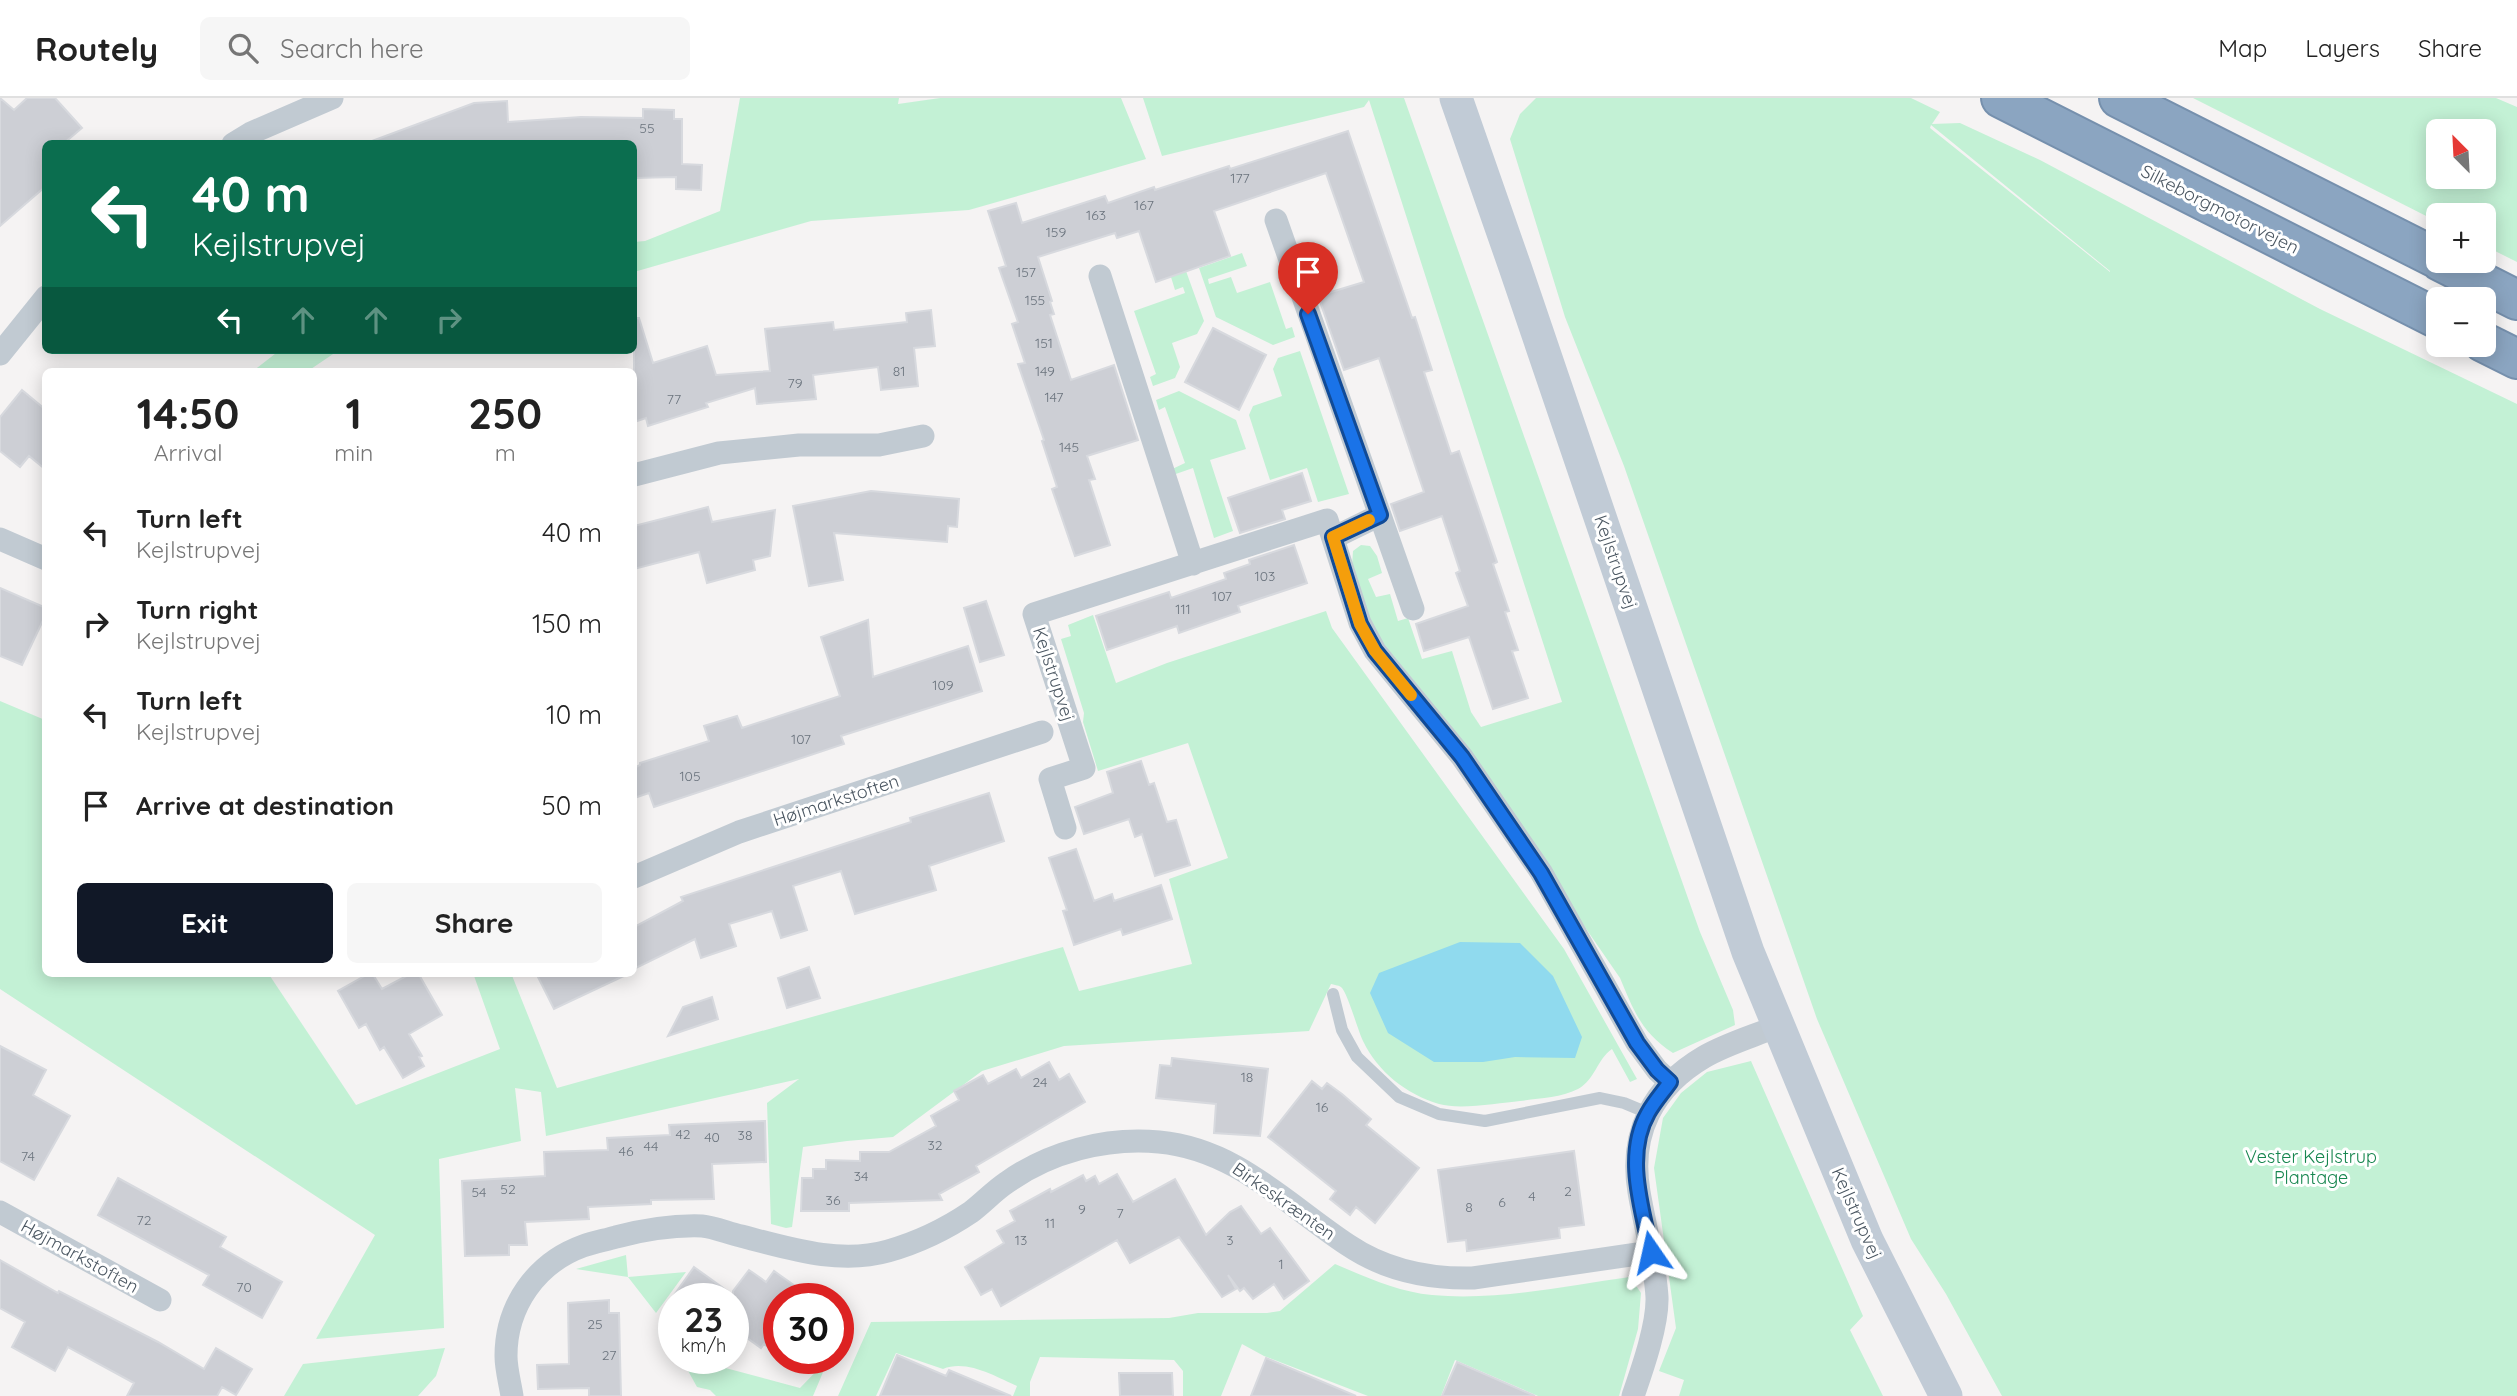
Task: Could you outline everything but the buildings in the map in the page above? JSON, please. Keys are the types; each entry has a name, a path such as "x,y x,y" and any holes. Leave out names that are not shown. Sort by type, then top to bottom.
{"highway":[{"name":"Silkeborgmotorvejen","path":"2001,98 2426,313"},
{"path":"2119,98 2426,253"},
{"path":"2464,273 2517,300"},
{"path":"2496,348 2517,359"}],"street":[{"path":"240,140 332,98"},
{"name":"Kejlstrupvej","path":"1463,101 1520,280 1748,952 1867,1240 1946,1396"},
{"path":"1276,219 1413,609"},
{"path":"1100,276 1192,564"},
{"path":"0,354 42,302"},
{"path":"637,473 719,453 799,445 879,445 923,436"},
{"path":"1380,515 1333,537 1360,624 1375,651 1462,757 1541,873 1637,1043 1657,1070 1670,1082"},
{"name":"Kejlstrupvej","path":"1065,828 1050,779 1084,768 1034,614 1327,520 1333,537"},
{"path":"0,539 42,557"},
{"name":"Højmarkstoften","path":"637,876 738,832 1042,732"},
{"path":"1633,1396 1647,1354 1657,1300 1636,1162 1641,1129 1648,1113 1670,1082 1704,1057 1778,1026"},
{"name":"Birkeskrænten","path":"512,1396 506,1358 508,1335 517,1305 527,1286 543,1269 583,1246 643,1230 703,1226 825,1256 877,1253 930,1235 971,1212 1007,1182 1052,1157 1101,1143 1158,1142 1204,1150 1261,1180 1349,1246 1385,1264 1422,1275 1473,1278 1651,1252"},
{"name":"Højmarkstoften","path":"0,1212 160,1300"}],"lane":[{"path":"1333,994 1342,1030 1357,1057 1399,1097 1439,1114 1485,1121 1600,1098 1624,1103 1648,1113"}],"green space":[{"path":"740,98 899,98 898,104 940,98 1121,98 1146,159 969,210 811,221 637,271 637,242 720,211"},
{"path":"1143,98 1404,98 1700,932 1733,1010 1735,1025 1673,1053 1653,1037 1634,1011 1620,978 1423,692 1373,631 1352,566 1353,551 1361,545 1370,546 1377,556 1382,573 1368,579 1376,597 1390,594 1398,621 1408,618 1422,659 1452,651 1471,712 1481,727 1562,702 1369,100 1364,107 1162,156"},
{"name":"Vester Kejlstrup Plantage","path":"1536,98 1911,98 1940,112 1932,124 1960,123 2040,160 2320,309 2517,404 2517,1396 2002,1396 1946,1294 1911,1239 1817,1019 1624,466 1565,317 1510,139 1520,114","holes":["1931,125 2110,271 1930,128"]},
{"path":"2193,98 2496,98 2517,107 2517,262 2496,252 2496,203 2426,203 2426,216"},
{"path":"1242,253 1247,266 1208,279 1209,284 1231,277 1237,293 1270,282 1286,329 1292,327 1295,337 1273,345 1216,317 1199,268"},
{"path":"1186,271 1204,321 1197,334 1172,343 1180,367 1175,378 1153,386 1150,377 1156,374 1134,311 1185,293 1183,287 1175,290 1171,277"},
{"path":"1300,351 1349,494 1318,502 1307,468 1270,480 1249,415 1253,406 1282,396 1273,369 1278,358"},
{"path":"275,354 333,354 312,368 257,368"},
{"path":"1179,391 1236,420 1246,449 1210,460 1233,531 1214,538 1193,468 1170,476 1168,471 1185,463 1165,407 1159,410 1156,400"},
{"path":"1326,611 1332,628 1564,949 1637,1079 1630,1082 1612,1049 1584,1085 1564,1094 1480,1106 1439,1104 1404,1088 1385,1072 1363,1041 1343,990 1340,986 1331,984 1309,1031 1064,1046 982,1071 893,1137 803,1147 792,1227 786,1228 771,1224 767,1103 799,1079 546,1136 541,1092 515,1088 521,1141 439,1159 444,1328 316,1339 375,1235 0,989 0,701 42,719 42,977 271,977 356,1105 500,1049 474,977 513,977 557,1088 1063,947 1079,991 1192,964 1169,879 1228,858 1188,743 1098,771 1083,722 1084,713 1061,639 1071,636 1068,625 1093,615 1116,683 1167,663"},
{"path":"1751,1061 1863,1316 1850,1330 1883,1396 1679,1396 1684,1380 1659,1371 1676,1328 1654,1168 1663,1118 1681,1093 1707,1072"},
{"path":"626,1255 628,1277 576,1269"},
{"path":"1335,1264 1407,1291 1432,1295 1481,1296 1531,1292 1630,1277 1641,1293 1638,1329 1619,1396 1538,1396 1455,1360 1441,1396 1368,1396 1264,1356 1242,1344 1221,1396 1183,1396 1183,1371 1174,1360 1040,1357 1030,1382 1030,1396 1013,1396 1017,1386 981,1370 962,1366 943,1369 896,1353 876,1396 838,1396 848,1374 854,1374 854,1360 871,1322 1169,1318 1198,1313 1280,1311"},
{"path":"686,1272 678,1283 658,1283 656,1313 628,1277"},
{"path":"445,1348 436,1376 418,1396 284,1396 303,1364"},
{"path":"690,1374 748,1374 800,1388 814,1374 822,1374 813,1396 716,1396 710,1390 697,1387"}],"water":[{"path":"1460,942 1520,943 1553,976 1582,1037 1575,1058 1515,1057 1483,1062 1434,1062 1388,1033 1370,993 1379,973"}],"slow traffic":[{"path":"1369,520 1333,537 1360,624 1375,651 1411,695"}],"route":[{"path":"1308,314 1380,515 1333,537 1360,624 1375,651 1462,757 1541,873 1637,1043 1657,1070 1670,1082 1648,1113 1637,1145 1639,1189 1651,1252"}]}
